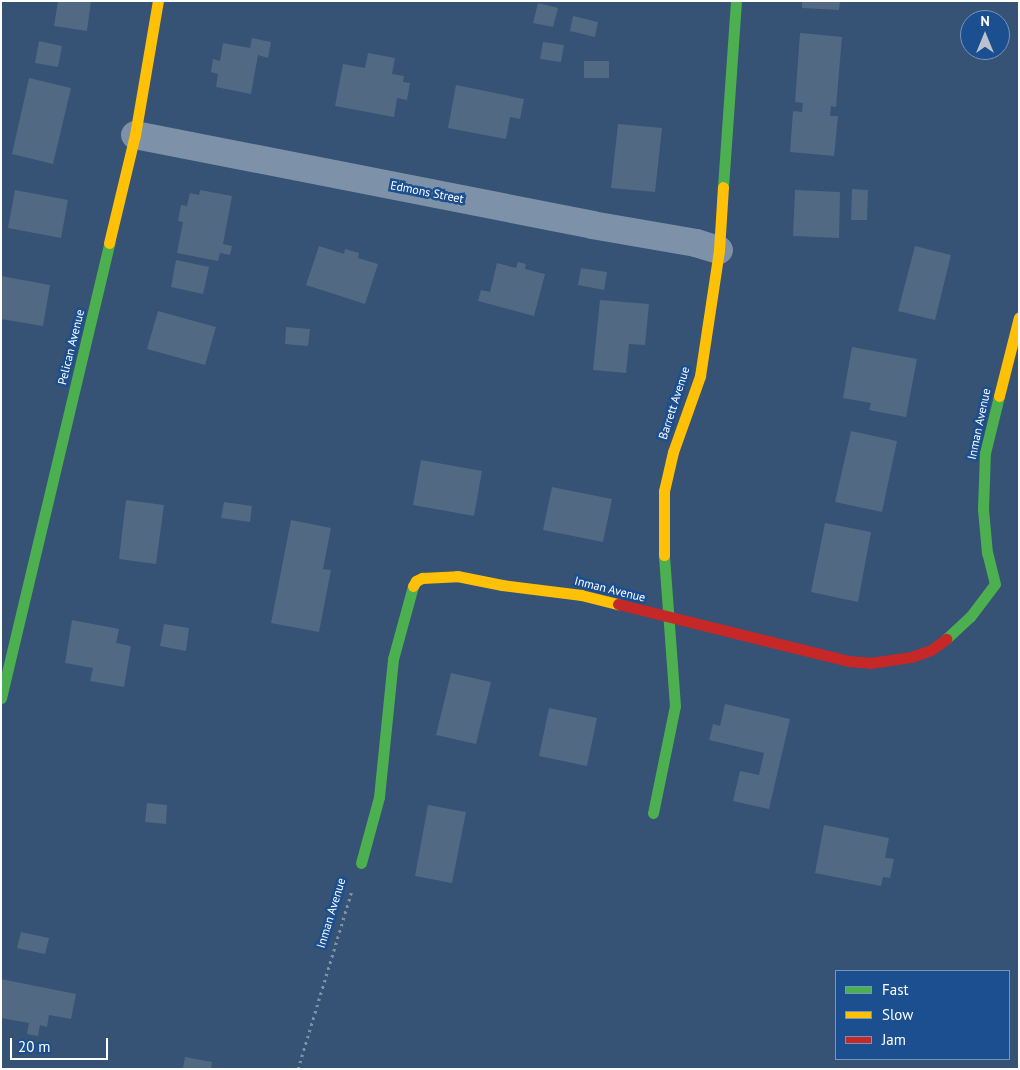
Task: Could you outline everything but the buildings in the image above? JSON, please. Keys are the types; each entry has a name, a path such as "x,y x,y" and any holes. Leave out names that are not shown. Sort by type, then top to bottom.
{"street":[{"name":"Pelican Avenue","path":"1,698 135,135 158,1"},
{"name":"Barrett Avenue","path":"653,812 675,706 667,617 663,536 664,491 673,452 700,376 719,250 736,1"},
{"name":"Edmons Street","path":"135,135 592,226 696,243 719,250"},
{"name":"Inman Avenue","path":"361,863 378,797 393,659 408,598 416,581 428,576 457,576 502,585 582,595 849,661 870,663 912,657 931,650 945,640 970,617 995,584 987,553 982,509 984,452 1019,317"}],"path":[{"name":"Inman Avenue","path":"298,1069 361,863"}],"traffic: fast":[{"path":"723,187 736,1"},
{"path":"1,698 109,243"},
{"path":"946,639 970,617 995,584 987,553 983,509 985,453 999,396"},
{"path":"653,813 675,706 664,555"},
{"path":"361,863 379,797 393,659 413,586"}],"traffic: slow":[{"path":"109,243 135,135 158,1"},
{"path":"664,555 664,491 673,452 700,376 719,250 723,187"},
{"path":"999,396 1019,317"},
{"path":"413,586 416,581 422,578 457,576 502,585 581,595 618,604"}],"traffic: jam":[{"path":"618,604 849,661 870,663 911,657 931,650 946,639"}]}
